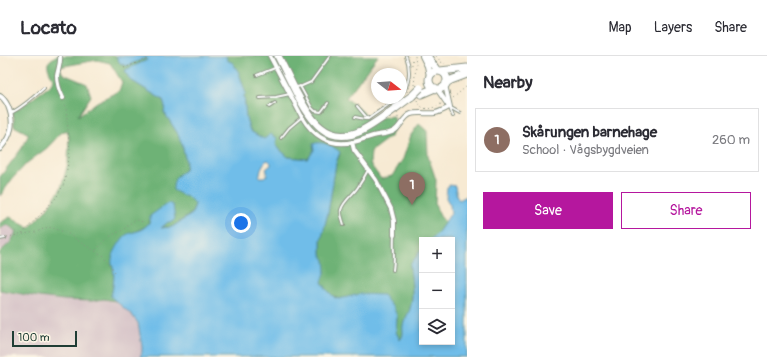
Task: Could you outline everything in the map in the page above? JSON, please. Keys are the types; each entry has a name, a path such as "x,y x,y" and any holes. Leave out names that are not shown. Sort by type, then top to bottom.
{"main road":[{"path":"278,56 297,87 306,111 316,123 327,132 339,135 352,134 365,129 420,91 433,73 467,68"},
{"path":"439,71 444,73 446,77 446,84"},
{"path":"420,91 441,88 451,80 467,74"},
{"path":"430,78 430,84 436,88"}],"street":[{"path":"60,56 61,61 57,75 63,98"},
{"path":"270,56 302,117 312,131 323,139 336,143 352,142 375,135 393,132 399,128 411,114 436,113 450,107"},
{"path":"423,56 428,66 430,78"},
{"path":"428,56 439,71"},
{"path":"446,84 450,107"},
{"path":"436,88 450,107"},
{"path":"0,96 3,98 11,113 12,128 8,139 0,148"},
{"path":"352,142 354,150 376,180 391,209 394,221 394,235"}],"lane":[{"path":"328,103 321,112 315,112 297,87 307,85 311,82 330,56"},
{"path":"406,56 409,66 409,80 407,86"},
{"path":"257,75 276,68"},
{"path":"11,113 17,110 44,88"},
{"path":"260,98 290,94"},
{"path":"269,107 275,103"},
{"path":"355,117 368,119 389,104"},
{"path":"357,106 368,119"},
{"path":"450,107 452,110 460,113"},
{"path":"450,107 453,116"},
{"path":"281,138 289,128 302,117"},
{"path":"344,225 341,213 342,207 365,177 368,169"},
{"path":"393,270 394,235"},
{"path":"0,239 5,238"}],"path":[{"path":"436,56 441,62 449,66"},
{"path":"124,68 146,59"},
{"path":"453,98 467,86"},
{"path":"22,234 56,198 64,184 70,151 66,108 63,98"},
{"path":"96,251 107,238 133,221 137,220 143,222"},
{"path":"5,238 36,232 50,227 67,233 102,255 106,258 115,272"}],"shaded area":[{"path":"6,224 17,231 10,243 0,252 0,230"},
{"path":"0,290 14,293 92,301 104,299 116,301 132,315 138,323 142,355 140,357 0,357"}],"green space":[{"path":"56,56 116,56 120,63 126,66 146,57 147,60 126,70 129,79 163,100 165,106 164,112 178,134 182,144 186,162 185,170 178,175 186,195 195,204 192,213 172,227 161,227 175,219 150,220 147,226 134,232 112,264 114,275 111,296 116,301 104,299 92,301 64,300 0,290 0,252 10,243 17,231 6,224 0,230 0,223 10,217 29,228 46,210 61,188 68,163 69,137 67,130 61,133 47,148 27,163 13,178 0,196 0,177 22,148 29,134 14,126 12,110 18,109 50,86 54,79 49,70 48,63","holes":["97,60 110,63 122,82 119,91 97,102 78,116 91,96 87,84 63,74 59,67"]},
{"path":"226,56 378,56 346,98 363,112 368,119 393,116 396,123 391,136 371,151 370,164 381,179 392,176 403,159 411,135 419,124 427,131 428,156 436,180 435,205 440,216 445,222 433,237 419,237 419,253 410,265 412,300 410,310 404,322 402,338 400,340 396,332 397,316 338,299 330,294 322,282 325,260 321,254 321,240 328,213 336,163 340,154 313,147 314,150 308,159 288,157 276,146 250,131 246,118 244,95 230,62 227,60"}],"water":[{"path":"116,56 226,56 227,60 233,63 239,73 246,94 244,95 246,118 250,131 264,139 271,134 277,138 276,146 288,157 308,159 314,150 313,144 316,143 327,144 340,152 336,163 328,213 321,240 321,254 325,260 326,270 322,282 335,298 339,299 360,294 383,295 394,309 397,316 396,332 400,340 402,338 404,323 412,300 410,265 419,253 419,345 455,345 455,237 433,237 451,213 450,205 446,198 447,187 450,185 455,186 459,200 467,196 467,357 140,357 142,346 138,323 132,315 111,297 114,278 112,262 113,256 126,235 145,227 150,222 150,216 168,203 173,205 175,219 172,222 168,222 161,228 172,227 192,214 195,204 186,195 184,196 173,190 174,180 185,170 186,162 178,134 164,112 165,106 163,100 129,79 125,70 147,60 146,58 126,66 120,63","holes":["268,160 271,165 266,169 267,175 264,177 259,177 264,163"]}],"place":[{"name":"Skårungen barnehage","path":"412,205"}]}
